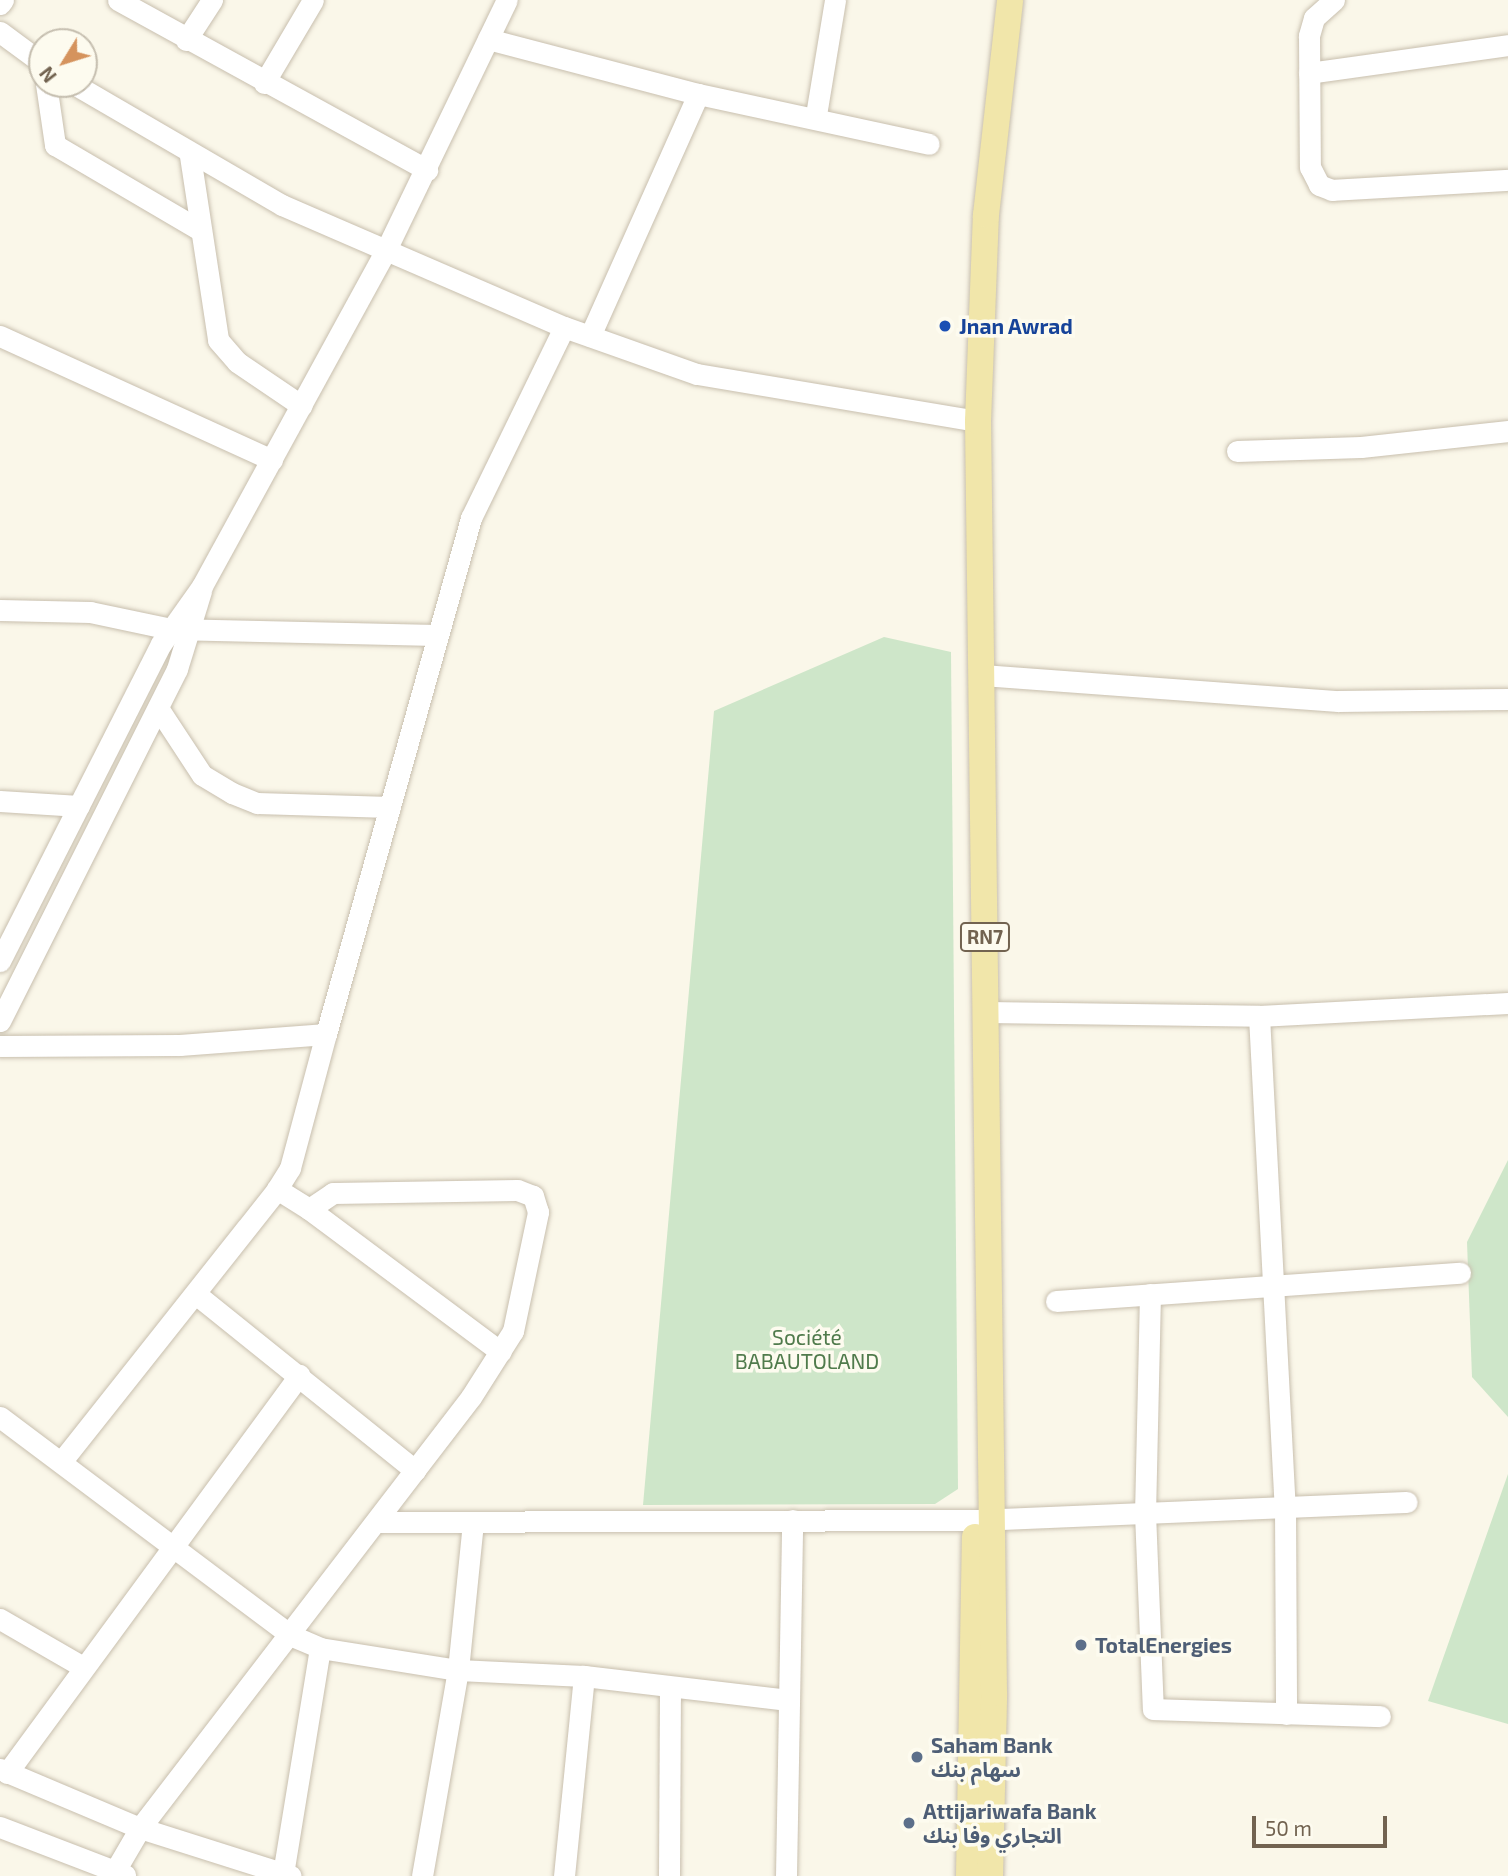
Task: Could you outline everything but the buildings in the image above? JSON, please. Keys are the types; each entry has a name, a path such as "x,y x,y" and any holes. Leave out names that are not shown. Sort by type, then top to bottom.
{"main road":[{"name":"RN7","path":"990,1876 971,420 972,215 995,0"},
{"name":"RN7","path":"969,1876 984,1519 986,1012 982,675 971,420 989,176 1010,0"}],"street":[{"path":"118,0 264,83 428,170"},
{"path":"186,40 212,0"},
{"path":"264,83 313,0"},
{"path":"0,961 170,629 202,586 384,254 428,170 507,0"},
{"path":"816,116 835,0"},
{"path":"1334,0 1311,27 1310,167 1325,188 1508,180"},
{"path":"0,32 28,53"},
{"path":"488,39 698,94 816,116 929,144"},
{"path":"1310,73 1508,45"},
{"path":"590,336 698,94"},
{"path":"48,98 55,145 198,229"},
{"path":"97,98 190,156 384,254 564,327 697,374 971,420"},
{"path":"190,156 198,229 218,340 237,362 302,406"},
{"path":"61,1462 197,1295 290,1168 436,635 471,518 564,327"},
{"path":"0,336 272,460"},
{"path":"1237,451 1361,447 1508,431"},
{"path":"0,1021 158,708 193,628 202,586"},
{"path":"0,610 90,612 170,629 436,635"},
{"path":"982,675 1338,701 1508,699"},
{"path":"158,708 202,775 232,793 257,803 390,807"},
{"path":"0,801 79,806"},
{"path":"986,1012 1259,1016 1508,1003"},
{"path":"1259,1016 1285,1507 1286,1714"},
{"path":"0,1046 180,1045 326,1034"},
{"path":"277,1189 309,1209 501,1352"},
{"path":"0,1827 118,1875 140,1828 376,1522 501,1352 513,1331 535,1226 533,1196 517,1190 332,1193 309,1209"},
{"path":"1056,1301 1460,1273"},
{"path":"1150,1294 1145,1513 1153,1709 1380,1716"},
{"path":"197,1295 415,1470"},
{"path":"299,1375 4,1771 140,1828 287,1875 320,1648"},
{"path":"0,1417 290,1635 320,1648 458,1670 584,1676 670,1689 789,1700"},
{"path":"376,1522 984,1519 1407,1502"},
{"path":"786,1876 792,1520"},
{"path":"422,1876 458,1670 473,1523"},
{"path":"0,1619 83,1667"},
{"path":"564,1876 584,1676"},
{"path":"669,1876 670,1689"}],"green space":[{"name":"Société BABAUTOLAND","path":"884,637 951,652 958,1489 935,1504 643,1505 714,711"},
{"path":"1508,1160 1508,1417 1472,1377 1467,1242"},
{"path":"1508,1474 1508,1724 1428,1701"}],"place":[{"name":"Jnan Awrad","path":"945,326"},
{"name":"TotalEnergies","path":"1081,1645"},
{"name":"Saham Bank سهام بنك","path":"917,1757"},
{"name":"Attijariwafa Bank التجاري وفا بنك","path":"909,1823"}]}
